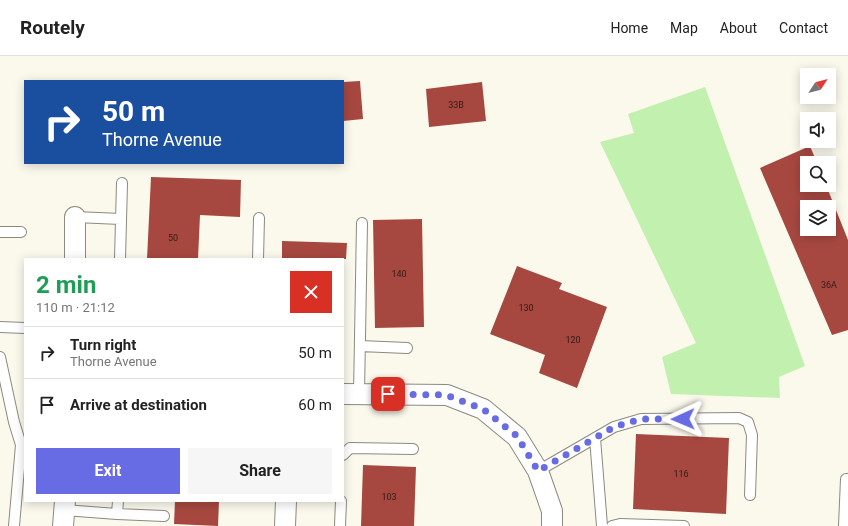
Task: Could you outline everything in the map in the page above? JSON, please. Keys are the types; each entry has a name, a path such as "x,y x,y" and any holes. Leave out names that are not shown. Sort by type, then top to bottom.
{"street":[{"path":"75,217 75,258"},
{"path":"351,394 446,395 483,409 517,436 538,471 552,511 552,526"},
{"path":"285,526 286,502"}],"lane":[{"path":"120,258 122,183"},
{"path":"75,217 121,219"},
{"path":"258,258 259,218"},
{"path":"351,394 360,346 362,223"},
{"path":"0,232 21,232"},
{"path":"0,327 24,328"},
{"path":"360,346 407,348"},
{"path":"0,358 14,422 21,445 14,526"},
{"path":"538,471 614,427 641,419 739,418 748,422 752,435 750,495"},
{"path":"595,438 602,526"},
{"path":"344,454 350,448 413,449"},
{"path":"844,526 846,479 848,479"},
{"path":"117,514 118,502"},
{"path":"340,526 341,502"},
{"path":"64,512 164,516"},
{"path":"612,526 620,524 684,526"}],"green space":[{"path":"705,87 805,366 779,377 780,398 671,394 662,357 696,343 600,142 634,133 628,114"}],"building":[{"path":"360,81 363,119 344,121 344,82"},
{"path":"482,82 486,121 429,127 426,89"},
{"path":"805,148 811,148 814,156 800,156 800,192 829,192 832,200 800,200 800,236 836,236 836,210 848,240 848,330 832,335 760,168"},
{"path":"151,177 241,180 240,217 200,215 198,258 147,258"},
{"path":"422,219 424,327 375,328 373,220"},
{"path":"282,241 347,243 346,259 282,258"},
{"path":"517,266 562,283 559,289 607,307 577,388 539,373 545,355 490,334"},
{"path":"636,434 729,438 726,514 633,509"},
{"path":"363,465 416,467 414,526 361,526"},
{"path":"175,502 219,502 218,526 174,524"}],"route":[{"path":"388,394 446,395 483,409 517,436 538,471 614,427 641,419 683,419"}]}
